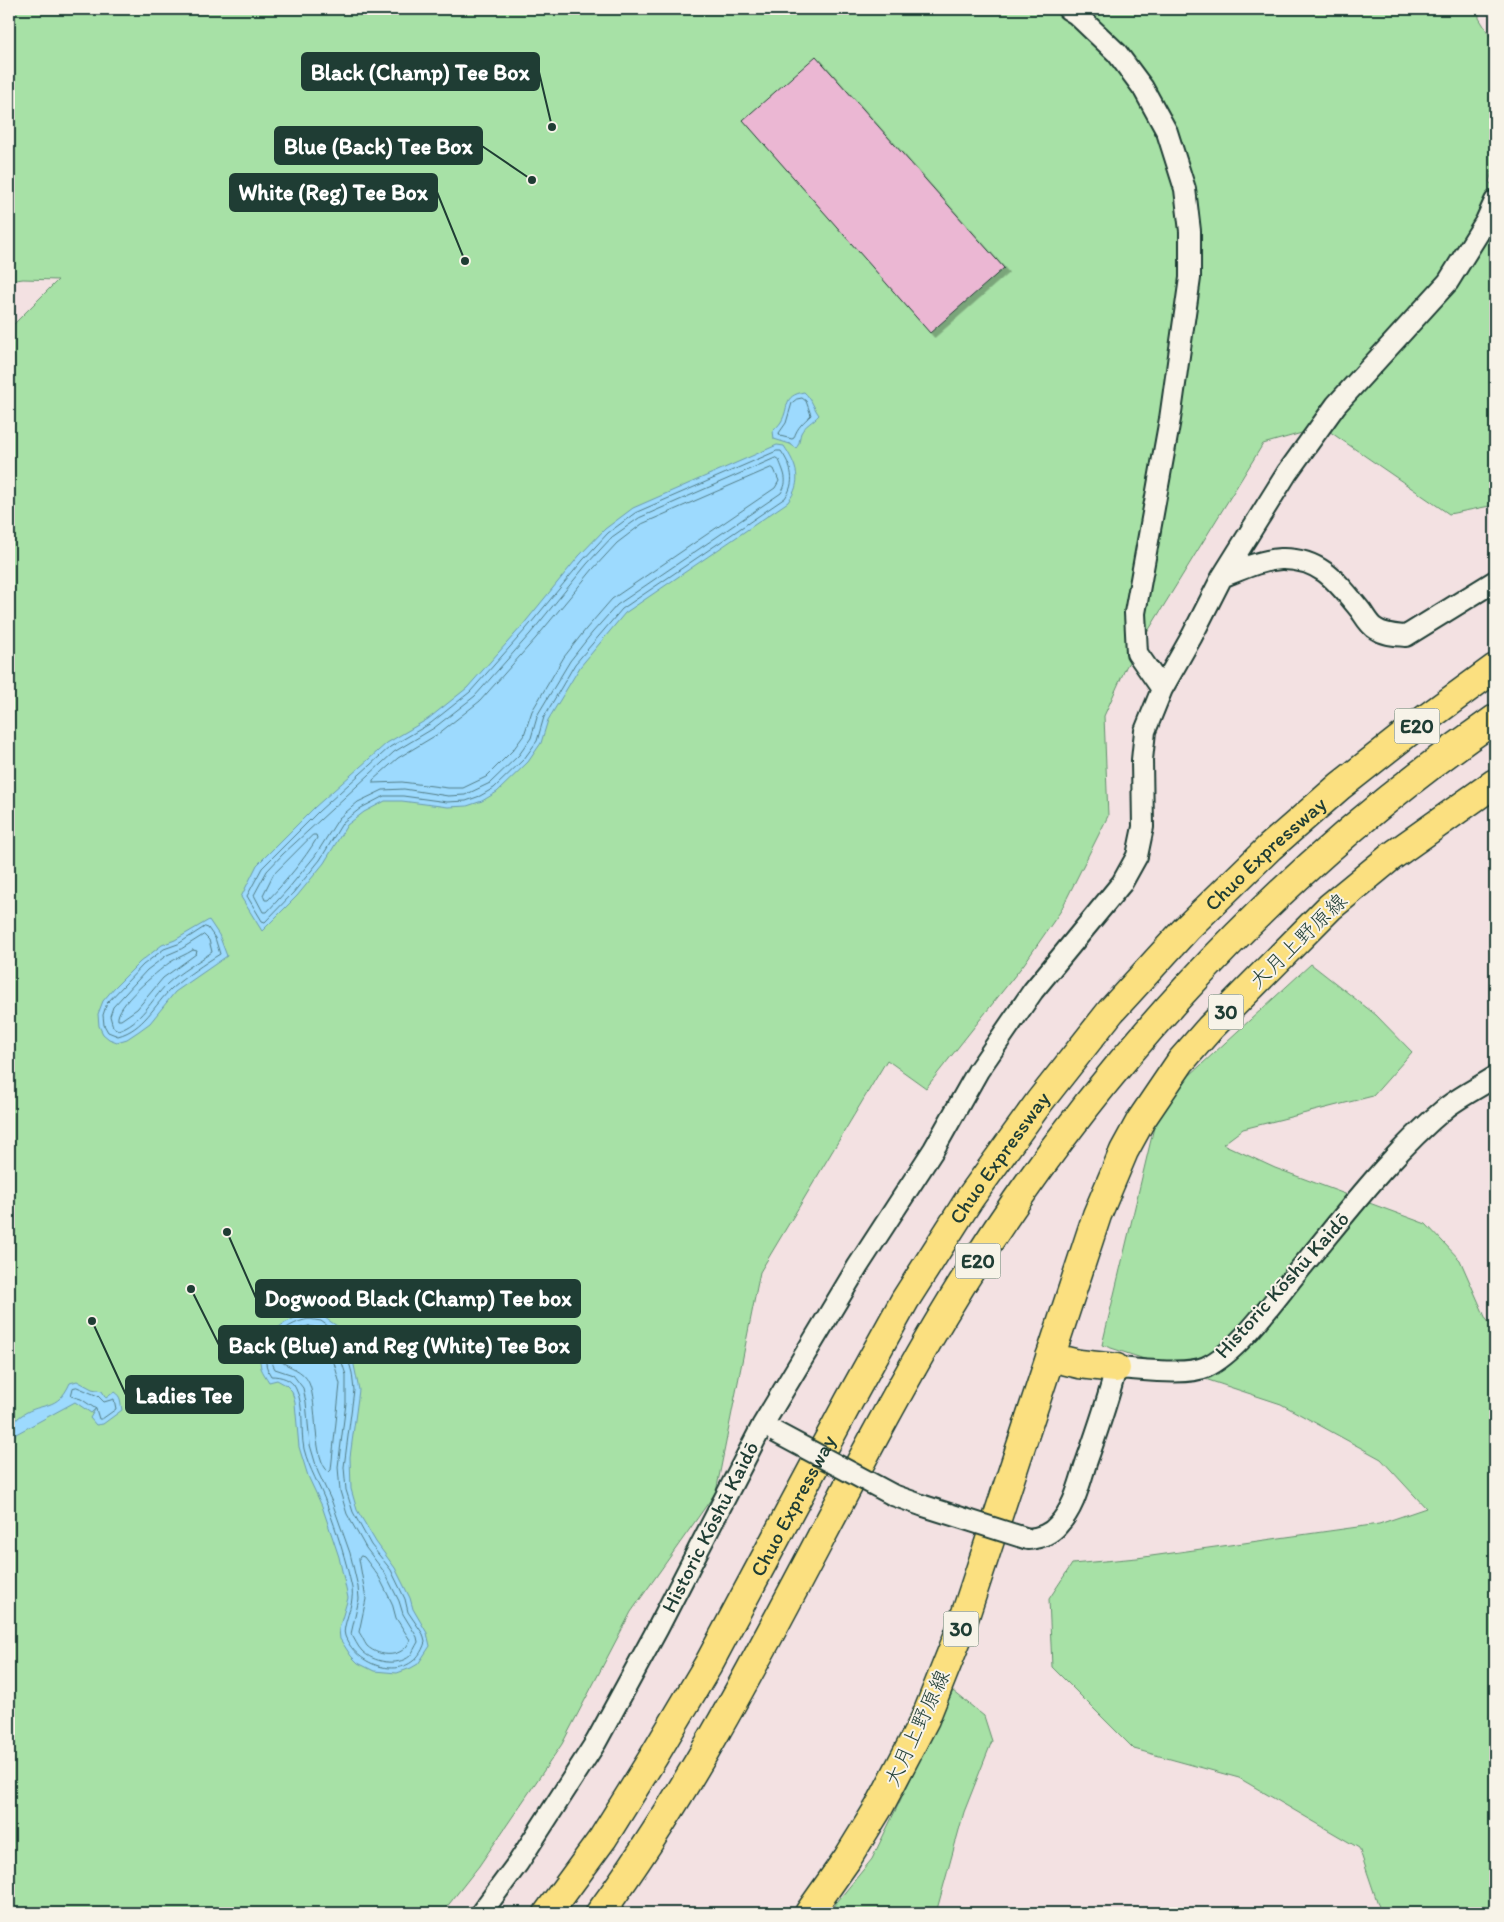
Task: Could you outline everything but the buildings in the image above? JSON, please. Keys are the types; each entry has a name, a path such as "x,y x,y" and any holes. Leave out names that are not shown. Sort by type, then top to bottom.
{"main road":[{"path":"1340,786 1495,652"},
{"name":"Chuo Expressway","path":"548,1913 603,1838 708,1665 905,1300 970,1198 1040,1101 1111,1011 1186,929 1270,847 1340,786 1495,668"},
{"name":"Chuo Expressway","path":"600,1913 633,1868 698,1765 944,1314 1005,1217 1074,1122 1139,1041 1208,964 1280,892 1360,822 1453,748 1495,719"},
{"name":"大月上野原線","path":"809,1913 847,1859 879,1807 925,1719 959,1634 1097,1215 1120,1160 1141,1120 1158,1092 1181,1061 1216,1022 1330,907 1392,856 1495,783"},
{"path":"1050,1357 1079,1364 1116,1368"}],"street":[{"path":"1068,9 1117,53 1143,88 1167,132 1185,189 1190,230 1190,278 1170,419 1135,613 1137,653 1162,689"},
{"path":"768,1429 858,1266 934,1149 978,1071 1034,991 1122,883 1137,856 1143,827 1142,760 1145,731 1162,689 1222,577 1287,474 1336,405 1448,282 1486,221 1495,201"},
{"path":"1222,577 1256,564 1280,559 1303,561 1323,570 1340,585 1375,629 1388,635 1406,636 1495,581"},
{"name":"Historic Kōshū Kaidō","path":"480,1913 518,1864 596,1742 768,1429 893,1495 1028,1539 1040,1538 1058,1526 1072,1505 1109,1398 1116,1368 1190,1371 1204,1368 1220,1358 1244,1335 1371,1184 1428,1124 1449,1106 1495,1077"}],"green space":[{"path":"9,9 1479,9 1479,18 1495,44 1495,162 1489,182 1495,187 1495,505 1449,514 1323,427 1263,444 1126,667 1104,716 1108,816 1060,912 1024,964 926,1088 887,1060 760,1272 716,1492 631,1612 562,1744 479,1866 442,1913 9,1913 9,329 58,280 23,279 9,281"},
{"path":"1311,964 1376,1015 1412,1052 1373,1096 1243,1129 1223,1144 1275,1168 1426,1224 1460,1260 1486,1319 1495,1329 1495,1913 1381,1913 1359,1848 1239,1778 1134,1749 1052,1667 1049,1599 1072,1564 1137,1558 1379,1524 1426,1508 1381,1459 1281,1404 1102,1345 1155,1123 1189,1076"},
{"path":"953,1691 984,1716 992,1741 964,1812 936,1913 828,1913 872,1859"}],"water":[{"path":"804,392 819,415 803,430 796,448 774,439 773,431 784,417 789,399"},
{"path":"777,445 784,446 795,467 796,487 788,502 625,613 580,667 548,720 541,743 528,762 497,792 482,801 467,806 448,807 402,801 385,801 364,812 347,825 324,863 297,896 262,931 241,897 257,865 315,807 387,743 428,719 467,688 522,626 579,556 605,529 633,508"},
{"path":"209,920 219,935 227,956 175,992 150,1023 127,1039 117,1042 103,1034 99,1026 98,1014 103,1001 114,988 140,962 162,945 175,940"},
{"path":"309,1314 322,1316 340,1328 348,1342 359,1390 350,1457 351,1489 357,1510 376,1542 395,1568 410,1598 413,1609 427,1633 430,1646 418,1664 397,1673 374,1671 358,1663 340,1639 339,1629 348,1598 339,1557 299,1447 292,1391 277,1380 269,1382 261,1368 262,1348 273,1332 290,1320"},
{"path":"77,1381 92,1389 102,1391 106,1398 114,1392 120,1398 122,1410 103,1424 96,1425 90,1418 96,1408 91,1413 75,1402 16,1434 9,1443 9,1429 18,1418 30,1411 55,1402 65,1392 70,1383"}],"place":[{"name":"Black (Champ) Tee Box","path":"552,127"},
{"name":"Blue (Back) Tee Box","path":"532,180"},
{"name":"White (Reg) Tee Box","path":"465,261"},
{"name":"Dogwood Black (Champ) Tee box","path":"227,1232"},
{"name":"Back (Blue) and Reg (White) Tee Box","path":"191,1289"},
{"name":"Ladies Tee","path":"92,1321"}]}
